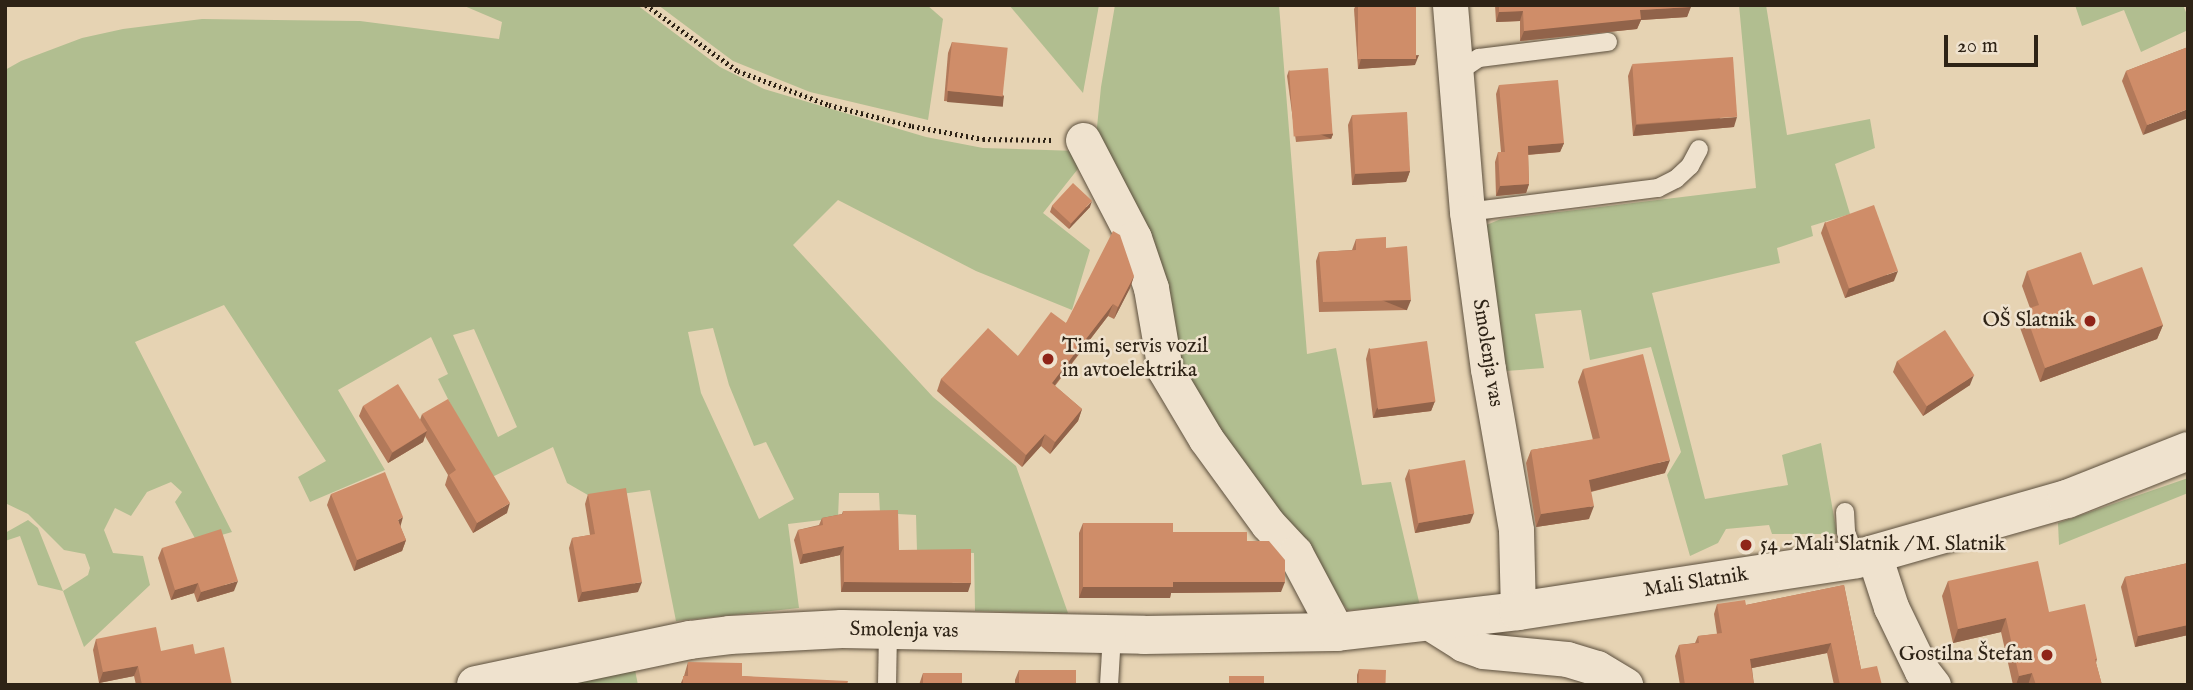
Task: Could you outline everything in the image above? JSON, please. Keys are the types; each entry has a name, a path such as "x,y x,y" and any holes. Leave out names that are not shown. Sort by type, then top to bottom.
{"main road":[{"name":"Mali Slatnik","path":"1518,611 1865,557 2067,499 2188,451"},
{"name":"Smolenja vas","path":"476,685 530,679 690,640 730,635 811,630 1112,635 1337,632 1518,611"}],"street":[{"name":"Smolenja vas","path":"1450,5 1467,212 1488,369 1516,530 1518,611"},
{"path":"1083,140 1134,238 1151,288 1165,370 1206,439 1268,524 1295,553 1337,632"},
{"path":"1865,557 1922,671 1933,685"},
{"path":"1430,623 1464,644 1483,651 1567,659 1597,667 1625,685"}],"lane":[{"path":"1455,74 1479,58 1608,42"},
{"path":"1467,212 1658,188 1676,179 1690,166 1699,149"},
{"path":"1844,512 1846,532 1865,557"},
{"path":"887,685 888,632"},
{"path":"1109,685 1112,635"}],"path":[{"path":"646,5 738,71 829,105 912,126 983,139 1083,140"}],"green space":[{"path":"462,5 637,5 720,67 764,89 926,137 983,148 1077,151 1085,160 1043,213 1090,250 1072,310 976,271 838,200 793,245 933,397 1016,466 1068,613 975,611 974,553 917,551 916,515 880,513 879,493 839,493 838,518 788,524 799,608 676,621 650,490 593,498 567,483 553,447 488,479 438,379 448,374 431,337 338,390 385,470 310,502 298,477 326,461 224,305 135,342 232,532 197,542 175,502 182,492 171,482 147,492 131,516 115,508 104,530 113,553 143,556 150,585 84,647 63,591 88,575 90,568 85,554 64,550 28,514 5,503 5,70 21,61 82,38 123,29 202,19 360,21 499,39 502,22","holes":["713,328 729,385 754,446 766,442 794,499 759,519 701,393 688,332","474,329 517,427 498,437 453,335"]},
{"path":"658,5 927,5 943,19 928,120 810,92 733,61"},
{"path":"1009,5 1099,5 1083,93"},
{"path":"1115,5 1279,5 1307,354 1336,348 1362,485 1391,482 1420,606 1348,610 1324,582 1177,366 1096,137 1101,87"},
{"path":"1739,5 1766,5 1787,135 1870,119 1875,148 1835,164 1850,214 1811,226 1813,236 1777,248 1780,263 1652,293 1705,499 1788,485 1782,455 1821,443 1837,534 1772,534 1769,525 1726,529 1718,543 1690,556 1667,475 1681,452 1651,347 1590,360 1581,310 1535,314 1544,368 1506,371 1479,228 1501,219 1756,188"},
{"path":"2075,5 2183,5 2188,17 2188,30 2141,52 2124,10 2082,26"},
{"path":"2188,478 2188,493 2059,545 2058,523"},
{"path":"28,520 38,528 63,591 38,585 20,536 5,541 5,533"},
{"path":"635,670 638,685 559,685"}],"building":[{"path":"1358,5 1416,5 1416,59 1358,59"},
{"path":"1499,5 1691,7 1640,10 1641,19 1524,31 1523,11 1499,12"},
{"path":"952,42 1008,48 1003,97 947,91"},
{"path":"2188,47 2188,109 2147,125 2126,71"},
{"path":"1733,57 1737,117 1636,124 1632,64"},
{"path":"1328,68 1333,134 1294,137 1289,71"},
{"path":"1558,80 1564,143 1528,146 1529,184 1500,186 1498,152 1505,152 1499,85"},
{"path":"1407,112 1410,171 1355,174 1352,115"},
{"path":"1073,183 1092,201 1071,223 1052,206"},
{"path":"1874,205 1898,271 1849,289 1825,223"},
{"path":"1113,231 1120,235 1134,276 1118,307 1113,304 1052,383 1082,409 1055,442 1045,434 1026,455 941,379 988,328 1018,356 1051,312 1066,323"},
{"path":"1386,237 1386,248 1407,246 1411,300 1323,302 1319,252 1356,250 1356,239"},
{"name":"OŠ Slatnik","path":"2081,252 2093,285 2142,267 2163,325 2045,368 2024,310 2039,305 2027,271"},
{"path":"1945,330 1974,375 1927,406 1897,361"},
{"path":"1427,341 1435,401 1378,409 1370,349"},
{"path":"1643,354 1670,460 1589,480 1594,506 1541,514 1531,450 1600,438 1583,369"},
{"path":"398,384 427,431 392,452 363,406"},
{"path":"448,399 510,503 477,523 449,475 456,470 422,414"},
{"path":"1465,460 1474,513 1418,523 1409,470"},
{"path":"385,472 403,517 398,520 406,540 357,560 331,494"},
{"path":"626,488 642,582 582,592 572,538 595,534 588,494"},
{"path":"898,510 899,550 971,549 971,583 844,582 844,546 803,554 798,530 823,525 822,518 843,514 843,511"},
{"path":"1083,523 1173,523 1173,532 1247,532 1247,541 1269,541 1285,560 1285,582 1173,582 1173,587 1083,587"},
{"path":"221,529 238,581 201,592 198,583 175,590 162,548"},
{"path":"2038,561 2049,612 2085,604 2102,685 2036,685 2032,673 2019,676 2006,618 1958,629 1948,581"},
{"path":"2188,563 2188,625 2138,636 2125,577"},
{"path":"1844,585 1861,669 1877,666 1882,685 1840,685 1831,643 1750,659 1754,685 1685,685 1679,645 1699,643 1698,636 1722,633 1717,604 1745,600 1746,605"},
{"path":"156,627 161,651 193,644 195,654 224,647 232,685 142,685 138,666 103,672 96,639"},
{"path":"688,662 742,663 742,676 848,681 847,685 683,685 683,676 688,676"},
{"path":"1359,669 1386,670 1385,685 1358,685"},
{"path":"1019,670 1076,670 1076,685 1019,685"},
{"path":"923,673 962,673 962,685 923,685"},
{"path":"1229,676 1264,676 1264,685 1229,685"}],"place":[{"name":"OŠ Slatnik","path":"2090,321"},
{"name":"Timi, servis vozil in avtoelektrika","path":"1048,359"},
{"name":"54 ~Mali Slatnik / M. Slatnik","path":"1746,545"},
{"name":"Gostilna Štefan","path":"2047,655"}]}
